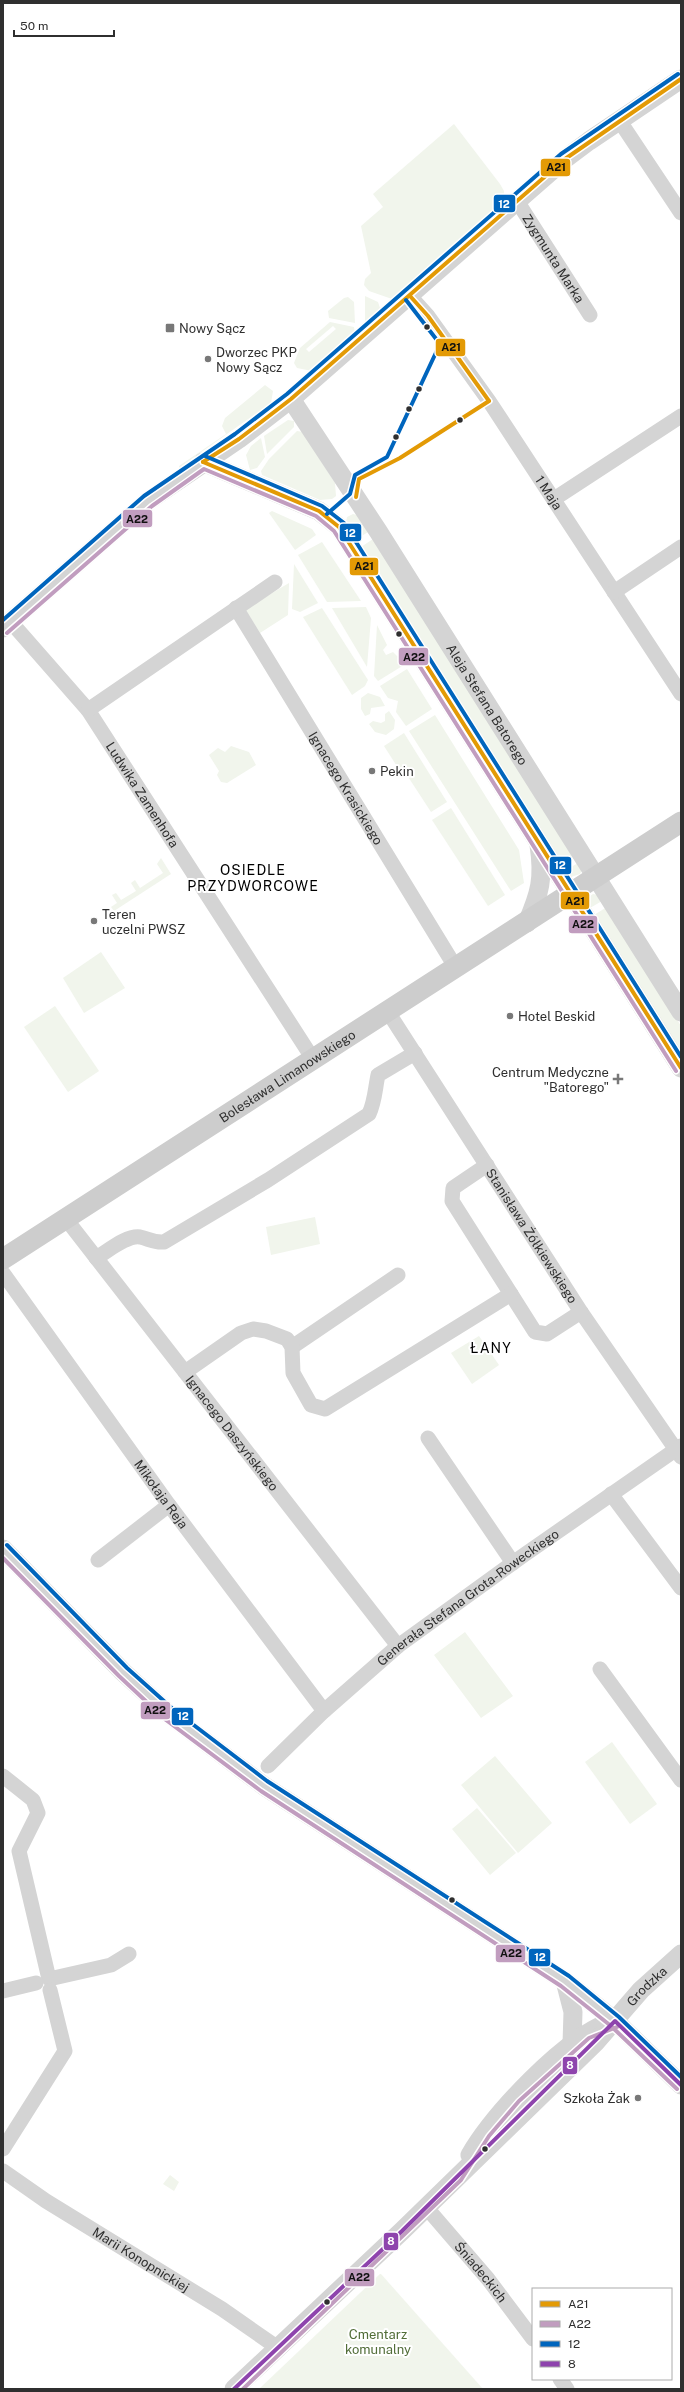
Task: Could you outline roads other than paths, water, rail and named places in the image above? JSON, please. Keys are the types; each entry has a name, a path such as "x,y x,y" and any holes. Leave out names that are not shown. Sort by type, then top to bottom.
{"main road":[{"name":"Bolesława Limanowskiego","path":"3,1259 572,894 681,822"}],"street":[{"path":"7,624 148,501 239,439 291,400 565,159 619,120 681,79"},
{"path":"619,120 681,213"},
{"name":"Zygmunta Marka","path":"517,202 590,315"},
{"name":"1 Maja","path":"410,296 428,316 489,401 614,592 679,686"},
{"name":"Aleja Stefana Batorego","path":"291,400 378,531 681,1012"},
{"path":"554,499 681,416"},
{"path":"204,462 319,511 339,527 538,839 681,1068"},
{"path":"614,592 681,547"},
{"path":"88,710 275,582"},
{"name":"Ignacego Krasickiego","path":"236,608 456,968"},
{"name":"Ludwika Zamenhofa","path":"7,624 88,710 313,1059"},
{"path":"527,922 538,899 540,887 541,868 538,839"},
{"name":"Stanisława Żółkiewskiego","path":"388,1012 581,1312 679,1451"},
{"path":"96,1258 131,1238 140,1237 153,1243 164,1242 268,1180 369,1114 376,1100 374,1090 378,1075 415,1053"},
{"path":"487,1165 453,1188 452,1201 511,1294 536,1332 548,1334 581,1312"},
{"name":"Ignacego Daszyńskiego","path":"66,1219 398,1646"},
{"name":"Mikołaja Reja","path":"3,1273 169,1505 324,1711"},
{"path":"292,1347 398,1275"},
{"path":"185,1372 241,1333 253,1329 266,1331 287,1339 292,1347 293,1373 301,1390 311,1405 325,1409 511,1294"},
{"path":"428,1438 513,1563"},
{"name":"Generała Stefana Grota-Roweckiego","path":"268,1766 324,1711 398,1646 611,1494 679,1451"},
{"path":"611,1494 681,1588"},
{"path":"98,1560 169,1505"},
{"path":"4,1552 122,1672 170,1715 264,1786 565,1981 615,2021 681,2085"},
{"path":"600,1669 681,1780"},
{"path":"3,1776 33,1800 38,1813 19,1851 49,1979 111,1965 129,1954"},
{"name":"Grodzka","path":"457,2176 595,2043 642,1990 681,1954"},
{"path":"565,1981 573,2012 572,2044"},
{"path":"3,1991 36,1982"},
{"path":"3,2149 65,2050 50,1990"},
{"path":"234,2389 457,2176 484,2132 515,2097 572,2044 586,2034 615,2021"},
{"name":"Marii Konopnickiej","path":"3,2171 46,2202 222,2309 278,2348"},
{"name":"Śniadeckich","path":"426,2207 488,2279 532,2339"},
{"path":"561,2380 567,2389"}],"place":[{"name":"Nowy Sącz","path":"170,328"},
{"name":"Dworzec PKP Nowy Sącz","path":"208,359"},
{"name":"Pekin","path":"372,771"},
{"name":"Teren uczelni PWSZ","path":"94,921"},
{"name":"Hotel Beskid","path":"510,1016"},
{"name":"Centrum Medyczne \"Batorego\"","path":"618,1079"},
{"name":"Szkoła Żak","path":"638,2098"}],"district":[{"name":"OSIEDLE PRZYDWORCOWE","path":"253,878"},
{"name":"ŁANY","path":"491,1348"}],"park label":[{"name":"Cmentarz komunalny","path":"378,2342"}]}
